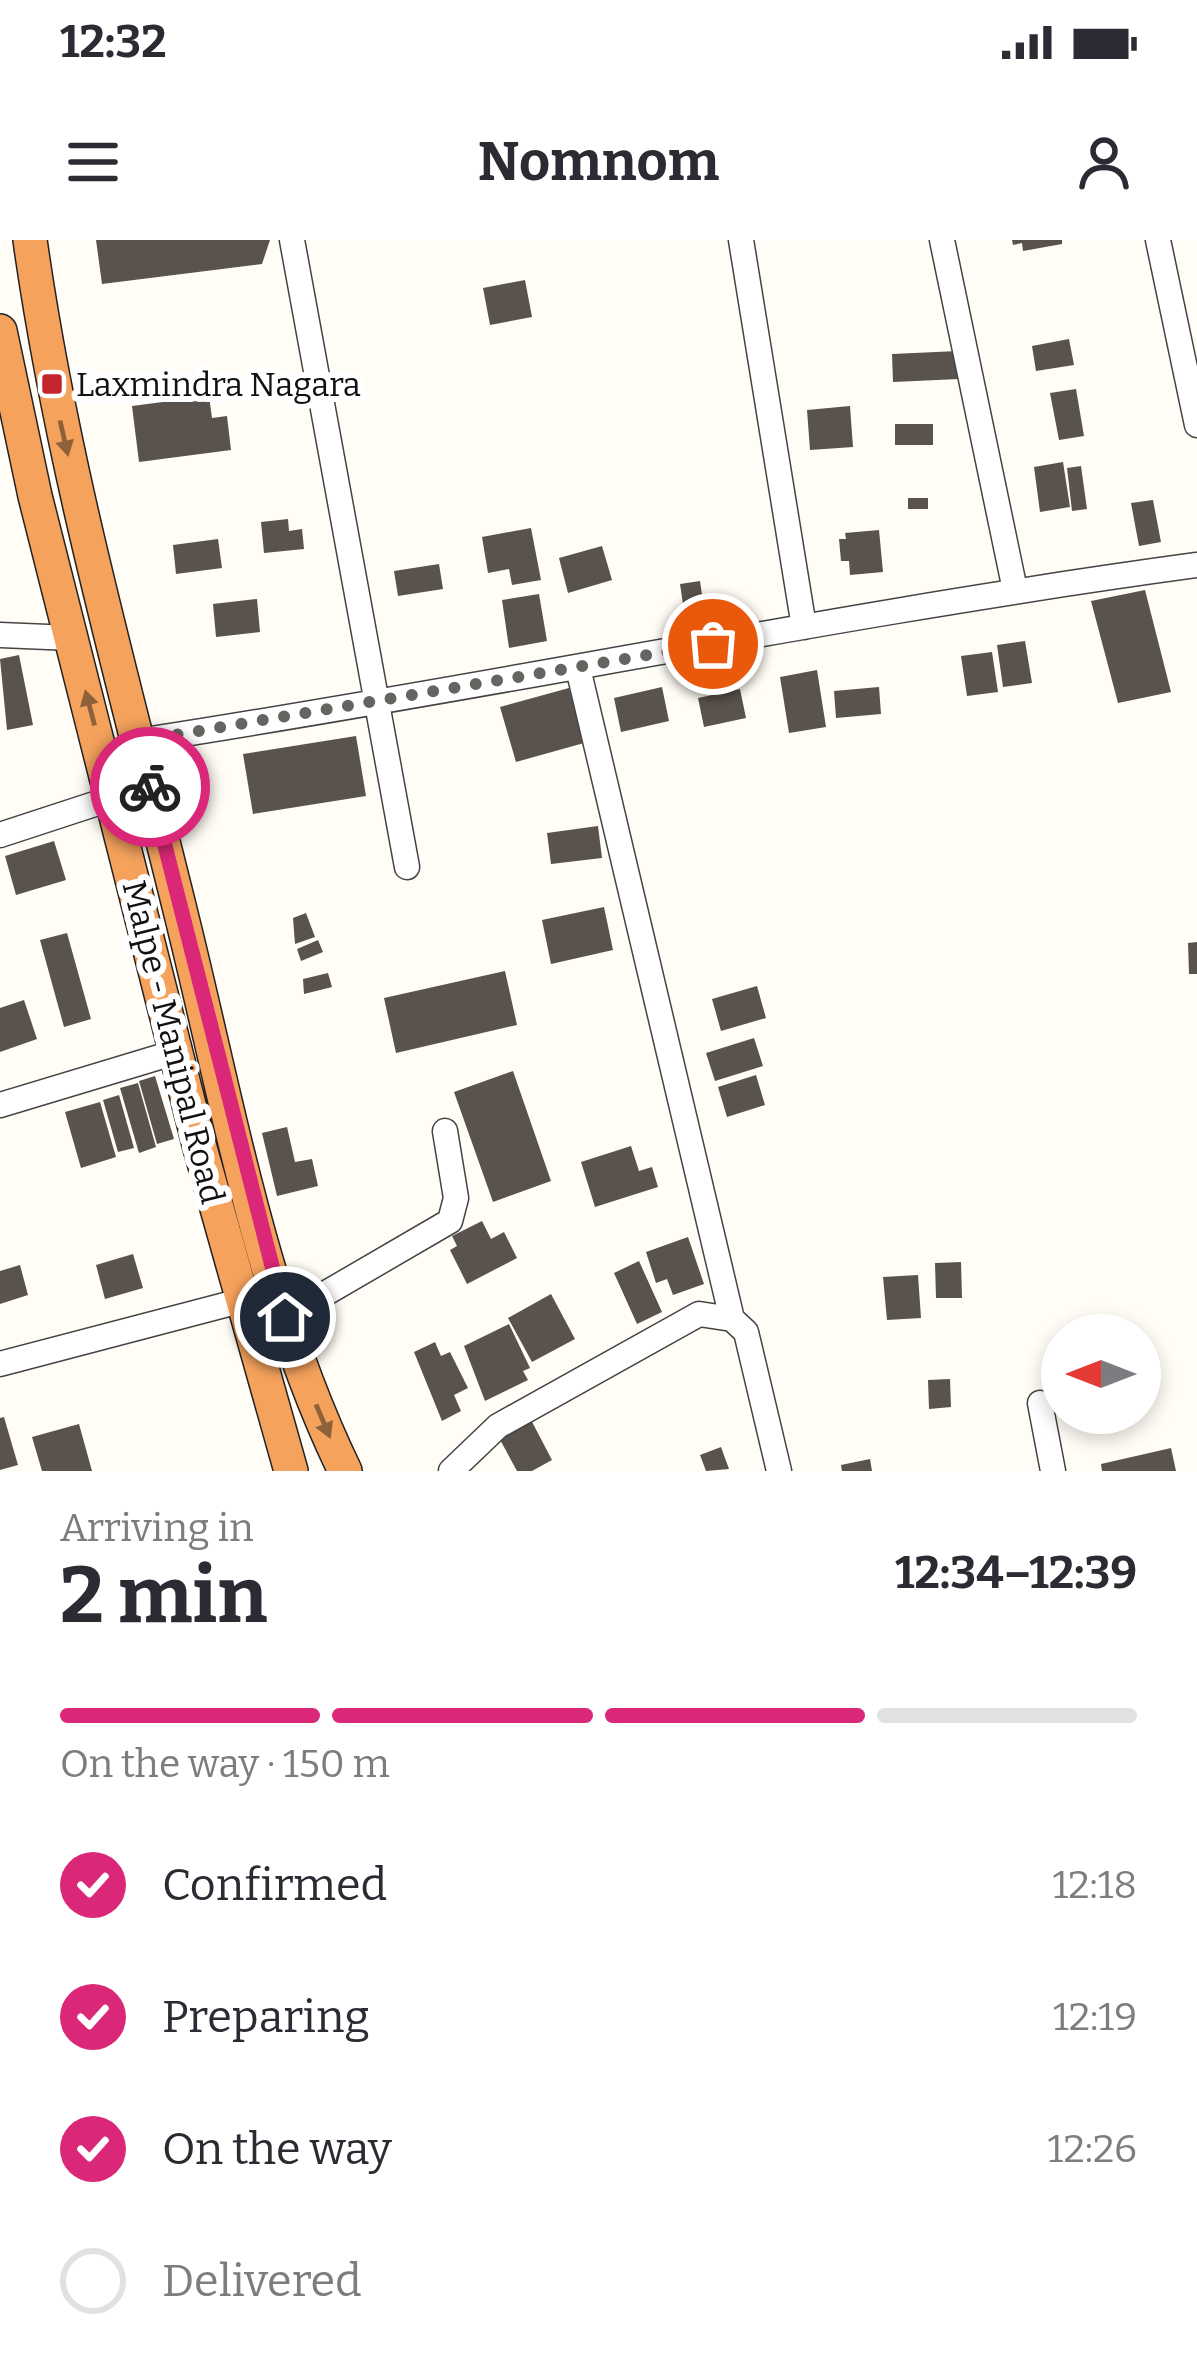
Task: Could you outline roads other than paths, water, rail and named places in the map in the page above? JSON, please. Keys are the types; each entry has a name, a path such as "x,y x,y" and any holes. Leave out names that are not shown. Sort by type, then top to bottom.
{"highway":[{"path":"29,240 52,384 88,541 285,1317 345,1471"},
{"name":"Malpe - Manipal Road","path":"0,331 176,1052 240,1301 291,1471"},
{"path":"50,549 88,541"}],"street":[{"path":"292,240 407,867"},
{"path":"741,240 803,627"},
{"path":"942,240 1015,590"},
{"path":"1158,240 1197,425"},
{"path":"139,741 380,704 1015,590 1197,566"},
{"path":"0,635 72,638"},
{"path":"578,668 732,1319 746,1332 779,1471"},
{"path":"0,835 113,798"},
{"path":"0,1105 176,1052"},
{"path":"285,1317 451,1221 457,1206 445,1131"},
{"path":"0,1364 240,1301"},
{"path":"452,1471 498,1426 699,1314 732,1319"},
{"path":"1040,1403 1053,1471"}],"place":[{"name":"Laxmindra Nagara","path":"52,384"}]}
